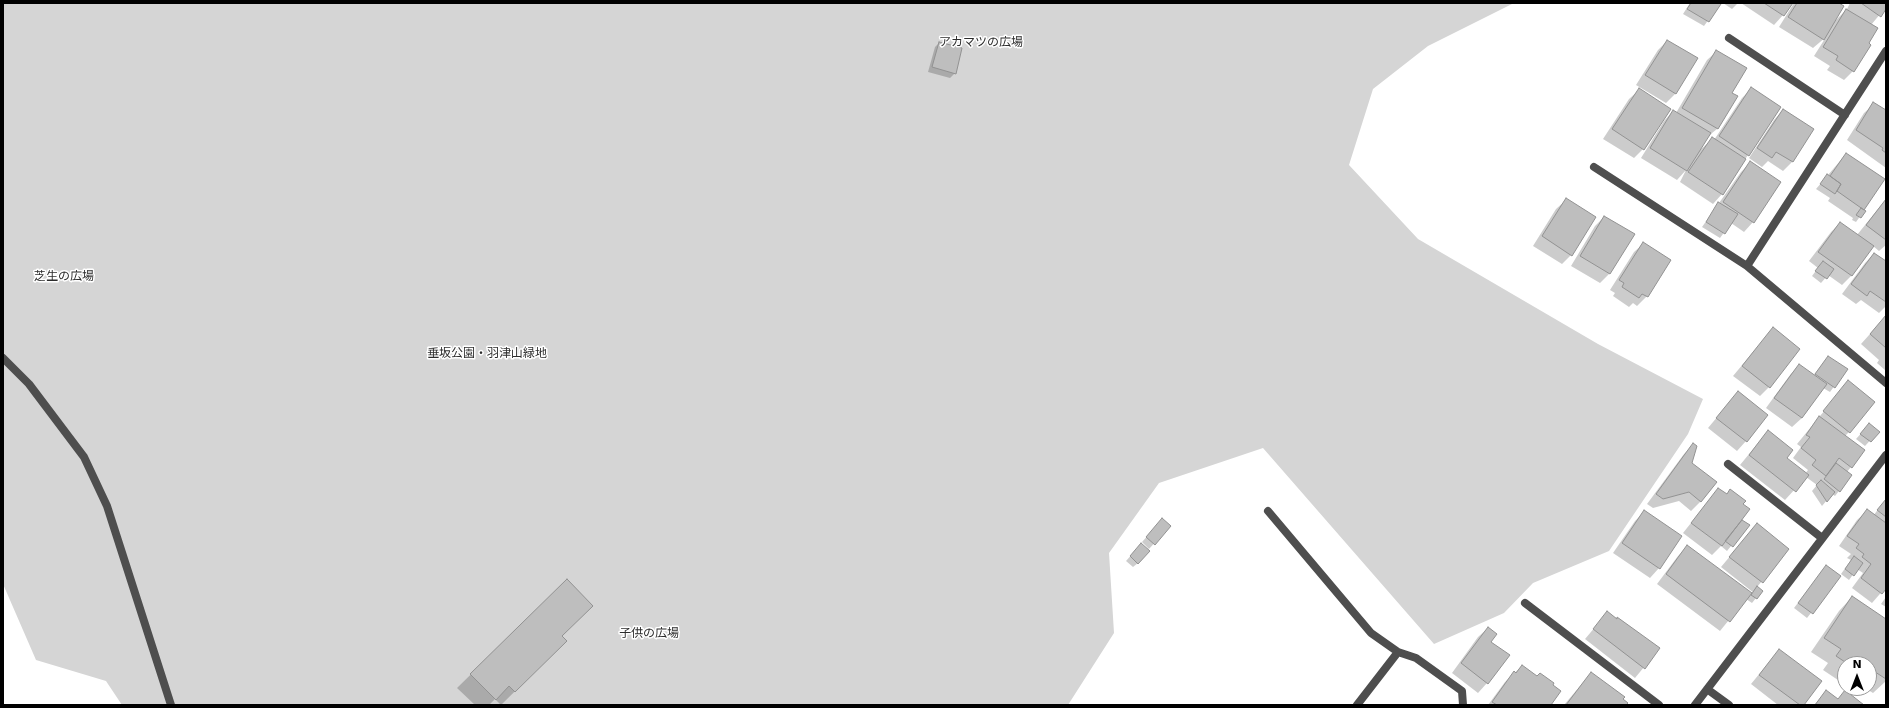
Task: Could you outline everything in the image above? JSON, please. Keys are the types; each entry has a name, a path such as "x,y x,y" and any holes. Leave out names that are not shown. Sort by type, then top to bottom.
{"street":[{"path":"1729,38 1845,115"},
{"path":"1747,266 1886,51"},
{"path":"1594,167 1747,266 1886,384"},
{"path":"3,358 29,384 84,457 107,506 171,705"},
{"path":"1695,705 1822,538 1883,464 1886,455"},
{"path":"1728,464 1822,538"},
{"path":"1268,511 1371,633 1398,652 1416,658 1462,691 1463,705"},
{"path":"1525,603 1659,705"},
{"path":"1357,705 1398,652"},
{"path":"1707,689 1729,705"}],"green space":[{"name":"垂坂公園・羽津山緑地","path":"3,3 1514,3 1428,46 1373,89 1349,165 1418,239 1598,344 1703,399 1688,434 1609,551 1533,583 1504,613 1434,644 1263,448 1159,483 1109,553 1114,633 1068,705 122,705 106,681 36,660 3,584"}],"building":[{"path":"1691,3 1721,4 1709,22 1687,9"},
{"path":"1764,3 1793,3 1784,16"},
{"path":"1797,3 1839,3 1844,6 1824,40 1788,17"},
{"path":"1861,3 1886,3 1886,9 1881,17"},
{"path":"1846,9 1878,28 1869,43 1871,45 1854,72 1836,60 1838,56 1823,47"},
{"path":"1667,40 1698,58 1676,94 1645,75"},
{"path":"939,42 962,48 956,74 932,67"},
{"path":"1716,50 1747,68 1732,93 1738,96 1718,129 1682,108"},
{"path":"1751,87 1781,107 1749,156 1719,136"},
{"path":"1639,88 1671,109 1644,150 1612,129"},
{"path":"1873,102 1886,110 1886,153 1882,150 1883,148 1856,130"},
{"path":"1783,109 1814,129 1793,162 1776,152 1772,158 1757,148"},
{"path":"1673,110 1711,133 1687,171 1650,148"},
{"path":"1712,137 1746,159 1723,195 1688,172"},
{"path":"1846,153 1885,179 1864,210 1837,191 1841,184 1830,176"},
{"path":"1750,161 1781,182 1754,223 1723,202"},
{"path":"1827,174 1841,184 1835,194 1820,184"},
{"path":"1566,198 1596,217 1572,256 1542,236"},
{"path":"1886,199 1886,240 1866,225"},
{"path":"1718,202 1738,214 1725,234 1706,222"},
{"path":"1861,208 1866,211 1861,218 1856,215"},
{"path":"1604,216 1635,234 1610,274 1580,256"},
{"path":"1840,222 1874,246 1852,276 1818,252"},
{"path":"1643,242 1671,260 1648,297 1642,294 1639,298 1622,287 1624,283 1619,280"},
{"path":"1874,253 1886,261 1886,302 1870,291 1867,296 1851,284"},
{"path":"1823,261 1834,269 1827,279 1815,271"},
{"path":"1886,315 1886,348 1870,334"},
{"path":"1773,327 1800,349 1770,388 1742,366"},
{"path":"1828,356 1848,369 1835,388 1815,374"},
{"path":"1799,364 1827,384 1802,418 1774,398"},
{"path":"1848,380 1875,402 1850,433 1823,411"},
{"path":"1738,391 1768,415 1747,442 1716,418"},
{"path":"1819,416 1865,450 1852,468 1839,458 1826,476 1812,465 1816,460 1801,448 1810,437 1806,435"},
{"path":"1869,423 1880,432 1871,442 1860,434"},
{"path":"1768,430 1793,450 1787,458 1809,475 1796,492 1749,455"},
{"path":"1693,443 1697,446 1692,463 1717,482 1701,502 1689,492 1663,499 1656,494"},
{"path":"1836,463 1852,475 1840,492 1824,479"},
{"path":"1821,480 1835,492 1827,502 1816,485"},
{"path":"1718,488 1727,494 1730,489 1746,501 1743,504 1750,509 1722,546 1691,523"},
{"path":"1886,499 1886,517 1877,510"},
{"path":"1867,509 1886,523 1886,589 1882,594 1861,578 1871,564 1862,557 1864,554 1856,548 1859,544 1847,536"},
{"path":"1644,510 1682,536 1660,569 1622,543"},
{"path":"1162,518 1171,526 1155,545 1146,537"},
{"path":"1742,520 1750,525 1733,547 1725,541"},
{"path":"1757,523 1789,549 1763,583 1729,557"},
{"path":"1141,543 1150,551 1138,564 1130,556"},
{"path":"1687,545 1752,593 1730,622 1666,574"},
{"path":"1854,556 1863,563 1854,576 1845,569"},
{"path":"1826,565 1841,576 1813,614 1798,603"},
{"path":"567,579 593,606 562,636 567,641 515,692 509,686 496,700 470,674"},
{"path":"1757,586 1763,591 1757,599 1751,595"},
{"path":"1852,596 1886,619 1886,679 1877,673 1877,656 1837,657 1836,656 1841,649 1824,638"},
{"path":"1607,611 1660,648 1645,669 1593,629"},
{"path":"1488,627 1497,634 1491,642 1510,655 1488,684 1461,663"},
{"path":"1779,649 1822,681 1804,705 1800,705 1759,675"},
{"path":"1522,665 1537,676 1540,673 1554,683 1553,685 1561,691 1551,705 1497,705 1492,702 1514,671 1516,673"},
{"path":"1591,672 1625,697 1623,699 1628,703 1626,705 1566,705"},
{"path":"1826,690 1838,699 1840,696 1853,696 1864,705 1815,705"}],"park label":[{"name":"アカマツの広場","path":"981,43"},
{"name":"芝生の広場","path":"64,277"},
{"name":"子供の広場","path":"649,634"}]}
